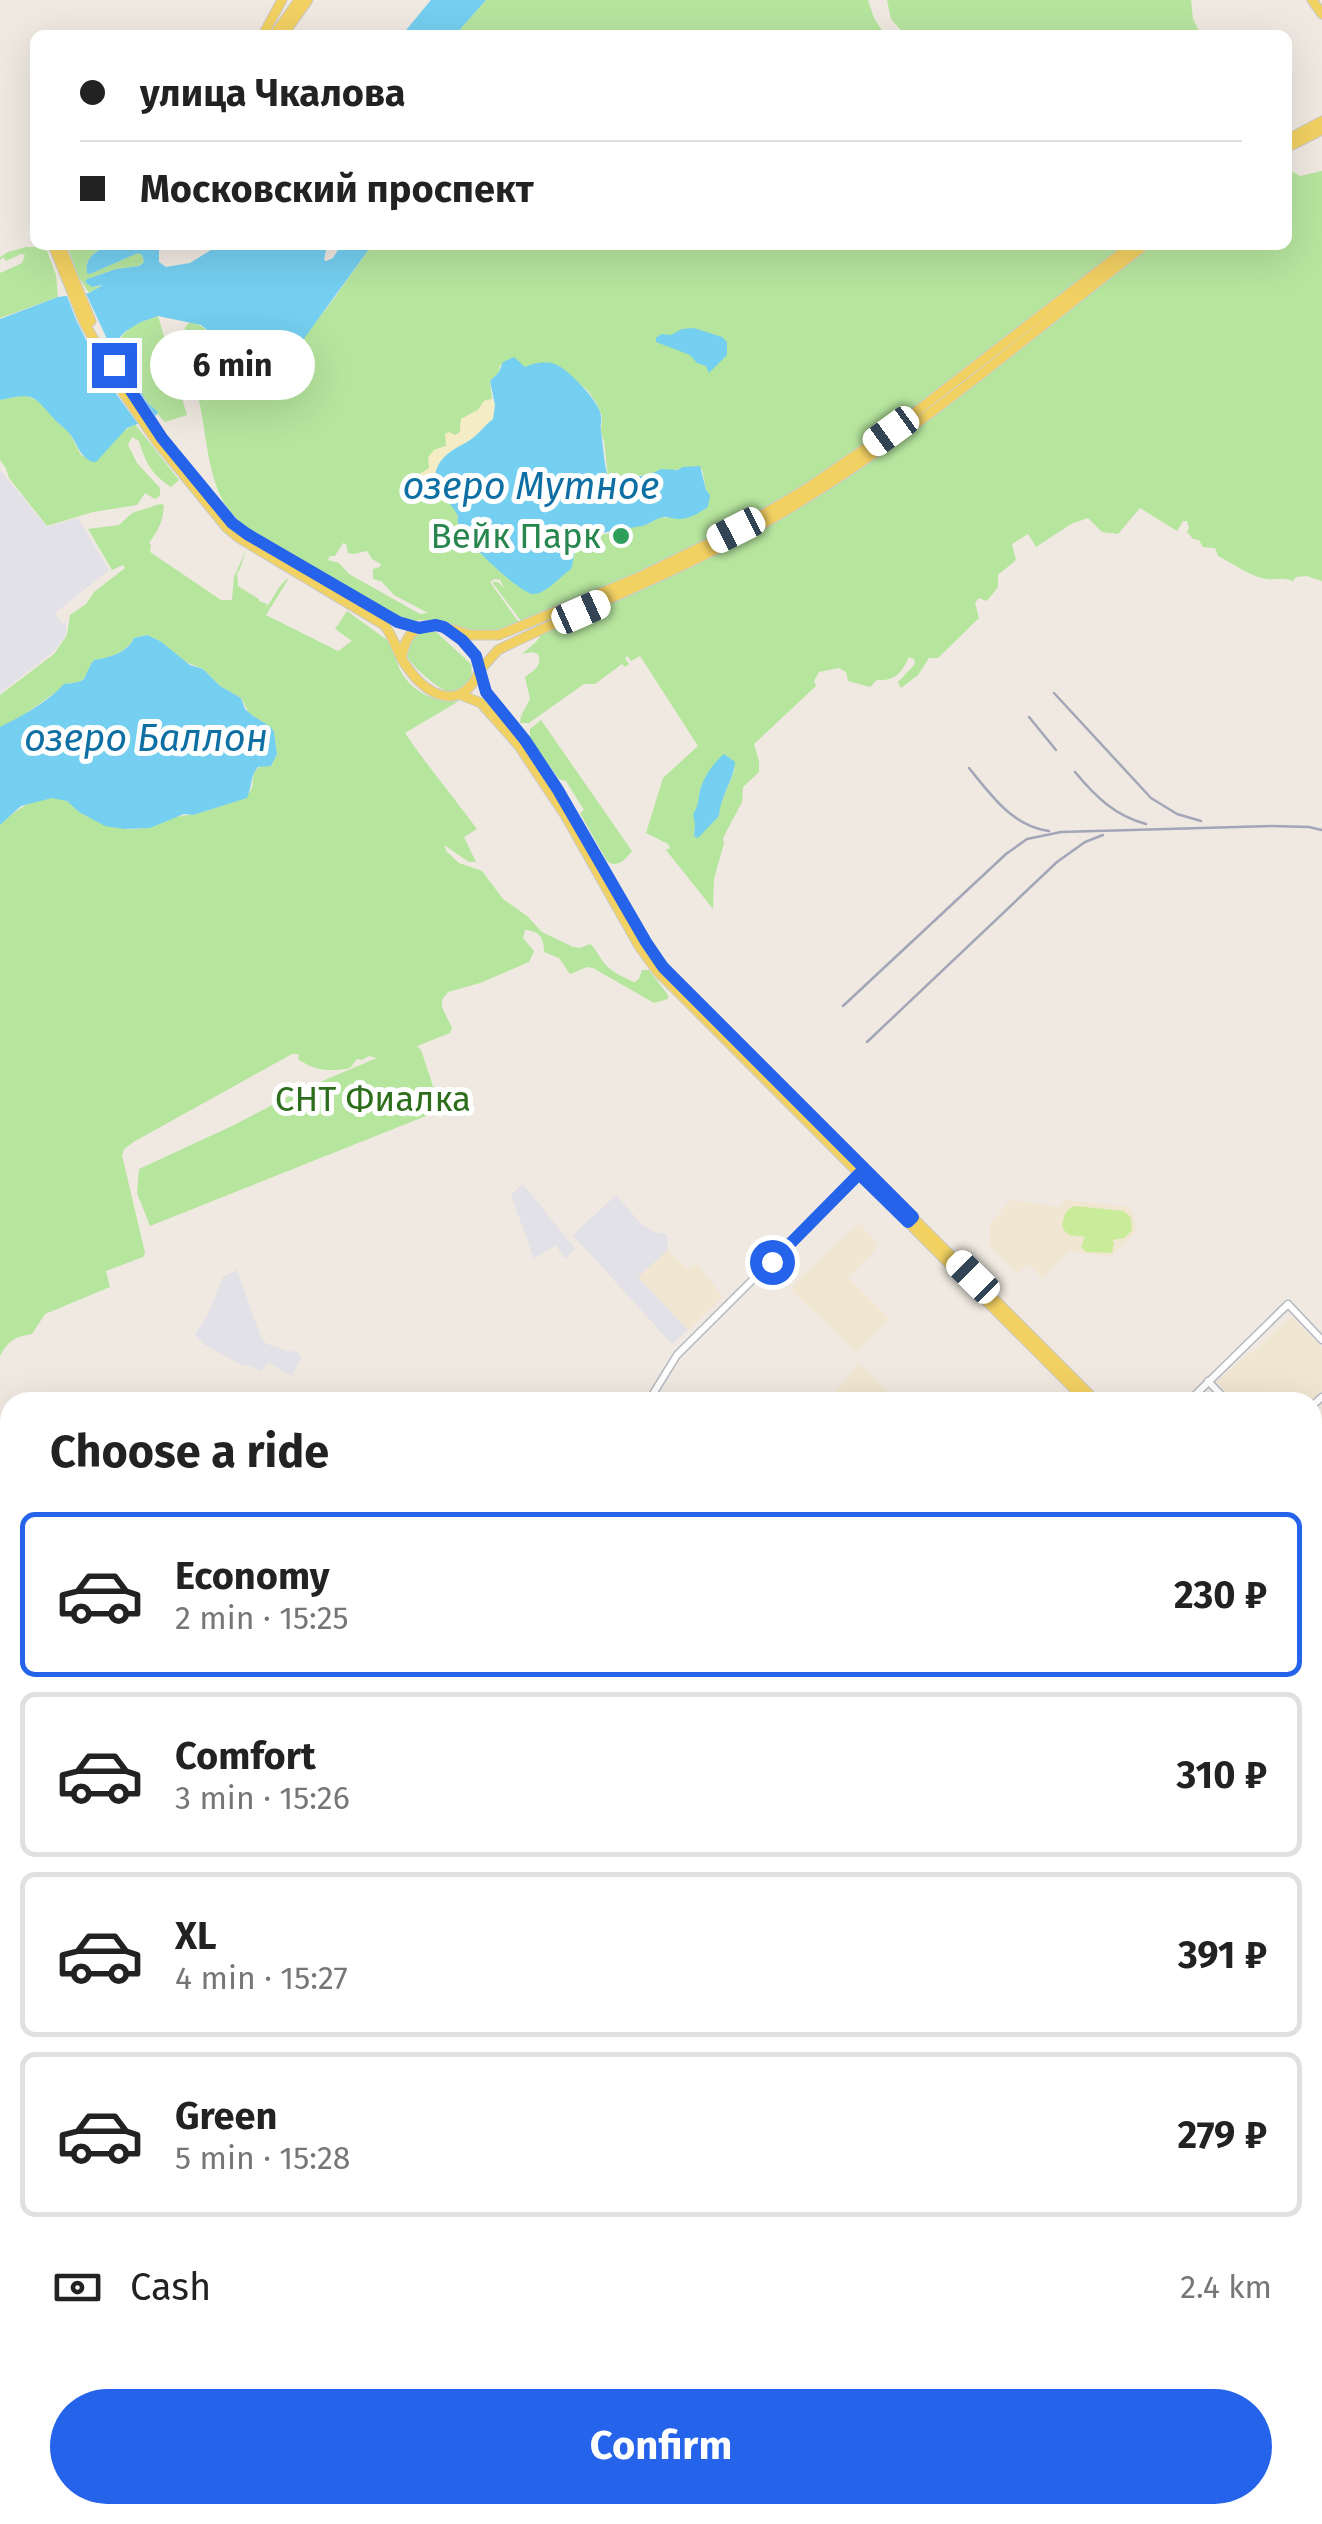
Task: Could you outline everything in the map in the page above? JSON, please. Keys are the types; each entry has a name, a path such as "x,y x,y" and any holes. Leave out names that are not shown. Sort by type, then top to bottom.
{"main road":[{"path":"266,30 282,0"},
{"path":"278,30 299,0"},
{"path":"287,30 308,0"},
{"path":"1312,0 1322,14"},
{"path":"1292,141 1322,121"},
{"path":"1292,142 1322,130"},
{"path":"58,250 104,348 134,399 229,531 384,626 409,670 422,683 439,694 461,695 481,703 519,746 663,967 1077,1392"},
{"path":"402,656 403,645 419,628 436,625 470,635 498,635 622,584 736,530 891,431 1126,250"},
{"path":"461,695 498,650 664,574 814,494 915,424 1140,250"},
{"path":"160,440 241,530 398,622 419,628"},
{"path":"444,627 476,656 486,692 525,740 558,790 657,971 859,1174 1088,1392"}],"street":[{"path":"654,1392 677,1355 859,1174"},
{"path":"1198,1392 1288,1304 1322,1340"},
{"path":"1208,1381 1218,1392"}],"shaded area":[{"path":"0,470 47,527 78,518 109,570 55,613 66,623 66,635 53,652 0,693"},
{"path":"523,1184 575,1249 565,1259 556,1245 534,1259 511,1195"},
{"path":"616,1195 641,1224 667,1234 668,1250 639,1277 688,1330 672,1344 573,1235"},
{"path":"1011,1200 1059,1207 1066,1200 1128,1207 1133,1212 1136,1232 1112,1256 1070,1251 1042,1278 1028,1264 1017,1274 989,1246 990,1223"},
{"path":"859,1223 879,1245 848,1278 889,1318 857,1352 792,1291 794,1284"},
{"path":"668,1250 687,1269 697,1264 723,1297 688,1330 638,1277"},
{"path":"237,1270 265,1343 290,1352 297,1350 301,1359 292,1376 268,1362 262,1371 243,1366 195,1335 223,1277"},
{"path":"1291,1316 1322,1348 1322,1391 1226,1392 1217,1382 1249,1352 1252,1354"},
{"path":"858,1363 889,1392 836,1392"}],"green space":[{"path":"486,0 868,0 882,30 459,30"},
{"path":"887,0 1191,0 1198,30 901,30 891,19"},
{"path":"1292,171 1300,176 1322,171 1322,581 1307,576 1293,581 1255,576 1218,556 1215,548 1203,547 1193,539 1187,532 1187,521 1177,531 1140,508 1118,534 1102,532 1088,518 1071,524 1036,547 1028,534 1012,544 1016,560 998,575 998,587 987,601 979,598 975,603 979,618 938,658 929,658 918,675 901,688 898,682 915,664 909,657 898,674 877,680 870,687 848,681 846,672 839,668 819,672 814,681 816,686 754,744 759,772 743,787 742,802 723,838 714,879 713,909 666,850 670,848 668,844 646,833 663,778 698,746 640,656 631,661 627,656 629,664 625,667 622,664 595,684 584,684 529,723 520,723 530,699 525,677 539,662 538,654 522,654 540,637 533,624 527,619 521,621 492,582 504,588 500,580 490,582 520,624 478,632 434,621 408,622 248,529 227,507 210,465 185,347 185,327 190,322 202,327 237,351 286,360 368,250 1292,250","holes":["537,363 561,368 597,404 602,416 608,477 620,479 702,469 710,495 666,518 587,537 576,548 571,569 557,578 494,563 484,556 465,536 457,512 439,488 431,495 417,476 430,468 434,450 446,446 460,432 461,419 492,399 490,381 500,365 520,364 525,368","343,543 348,553 367,551 381,564 373,569 373,579 428,613 420,614 328,560","735,769 719,816 698,837 694,835 700,790 706,777"]},
{"path":"26,247 47,251 56,275 58,297 0,318 0,273 22,263 25,255 0,260 0,257"},
{"path":"69,250 98,250 86,267 90,274 138,253 142,255 144,262 138,266 87,279 95,287 103,285 89,293"},
{"path":"158,316 187,415 165,422 144,397 132,356 119,346 128,329"},
{"path":"24,395 47,408 69,432 81,455 96,461 122,432 135,424 179,480 171,487 159,478 139,441 132,437 128,445 137,463 160,488 160,496 155,499 145,493 137,505 93,512 47,526 9,478 0,460 0,400"},
{"name":"СНТ Фиалка","path":"164,505 162,516 149,543 150,552 221,600 232,600 234,577 246,550 237,573 238,586 266,607 289,578 266,615 338,651 352,641 335,629 347,611 390,642 402,674 415,688 440,700 459,701 405,733 477,829 464,837 476,862 469,862 444,845 447,852 459,863 482,871 503,899 542,932 573,947 590,944 608,967 634,982 642,970 649,970 668,999 654,1003 593,968 570,974 559,958 544,952 540,936 525,930 523,938 534,951 529,962 448,992 442,1007 452,1028 450,1033 417,1046 441,1110 150,1226 137,1193 139,1169 301,1090 377,1058 357,1059 350,1068 329,1070 310,1066 298,1059 299,1054 292,1054 124,1149 122,1155 143,1257 106,1271 110,1287 45,1314 32,1334 13,1340 0,1356 0,825 32,802 52,797 108,825 143,828 246,798 254,771 271,766 277,754 274,732 249,713 241,698 147,635 134,638 117,654 94,660 82,680 69,683 15,721 0,727 0,695 54,654 67,635 70,615 125,568 123,565 112,570 88,529 119,525 132,513"},
{"path":"428,629 471,664 465,688 449,692 417,669 408,657 410,637"},
{"path":"541,720 632,851 621,862 607,861 566,781 559,779 530,738 530,729"},
{"path":"1076,1206 1124,1211 1131,1218 1132,1230 1125,1238 1112,1240 1112,1253 1086,1252 1081,1247 1085,1237 1069,1235 1063,1229 1065,1214"}],"sand":[{"path":"492,399 493,419 438,465 439,488 431,496 417,476 429,468 428,457 446,446 445,434 460,432 461,419"}],"water":[{"path":"431,0 486,0 459,30 406,30"},
{"path":"159,250 159,262 166,267 190,263 211,250 326,250 326,261 338,250 368,250 286,360 270,365 228,347 201,325 158,316 126,331 119,346 133,358 145,399 158,412 155,417 127,428 92,462 37,400 27,396 0,400 0,319 58,297 89,293 103,285 92,287 85,282 87,279 144,262 138,253 87,273 89,259 96,252"},
{"path":"694,328 727,342 727,355 709,373 706,366 690,355 656,342 661,334"},
{"name":"озеро Мутное","path":"514,357 525,367 555,364 589,394 601,415 608,477 635,477 661,469 700,466 710,495 708,507 687,518 664,517 589,538 576,549 571,569 538,594 516,585 463,533 435,477 446,456 493,419 495,405 490,381 503,362"},
{"name":"озеро Баллон","path":"147,635 190,665 203,669 220,686 241,698 253,716 271,727 277,754 271,766 255,771 247,798 193,815 184,814 150,828 124,829 105,826 67,801 52,798 21,806 0,825 0,727 43,703 64,684 82,680 94,660 117,654 134,638"},
{"path":"724,754 735,762 732,775 719,816 698,838 694,836 693,814 700,790 709,770"}],"pier":[{"path":"84,289 112,350 158,420 141,428 96,359 65,291"}],"railway":[{"path":"1054,693 1151,798 1177,814 1201,821"},
{"path":"1029,717 1056,750"},
{"path":"969,768 1013,816 1049,831"},
{"path":"1075,772 1106,804 1146,824"},
{"path":"843,1006 1006,854 1027,839 1061,832 1272,826 1322,830"},
{"path":"867,1042 1057,862 1085,842 1103,835"}],"place":[{"name":"Вейк Парк","path":"621,536"}],"route":[{"path":"114,365 162,438 236,526 398,622 419,628 444,627 470,647 486,692 525,740 558,790 663,967 913,1217 908,1222 859,1174 772,1262"}]}
